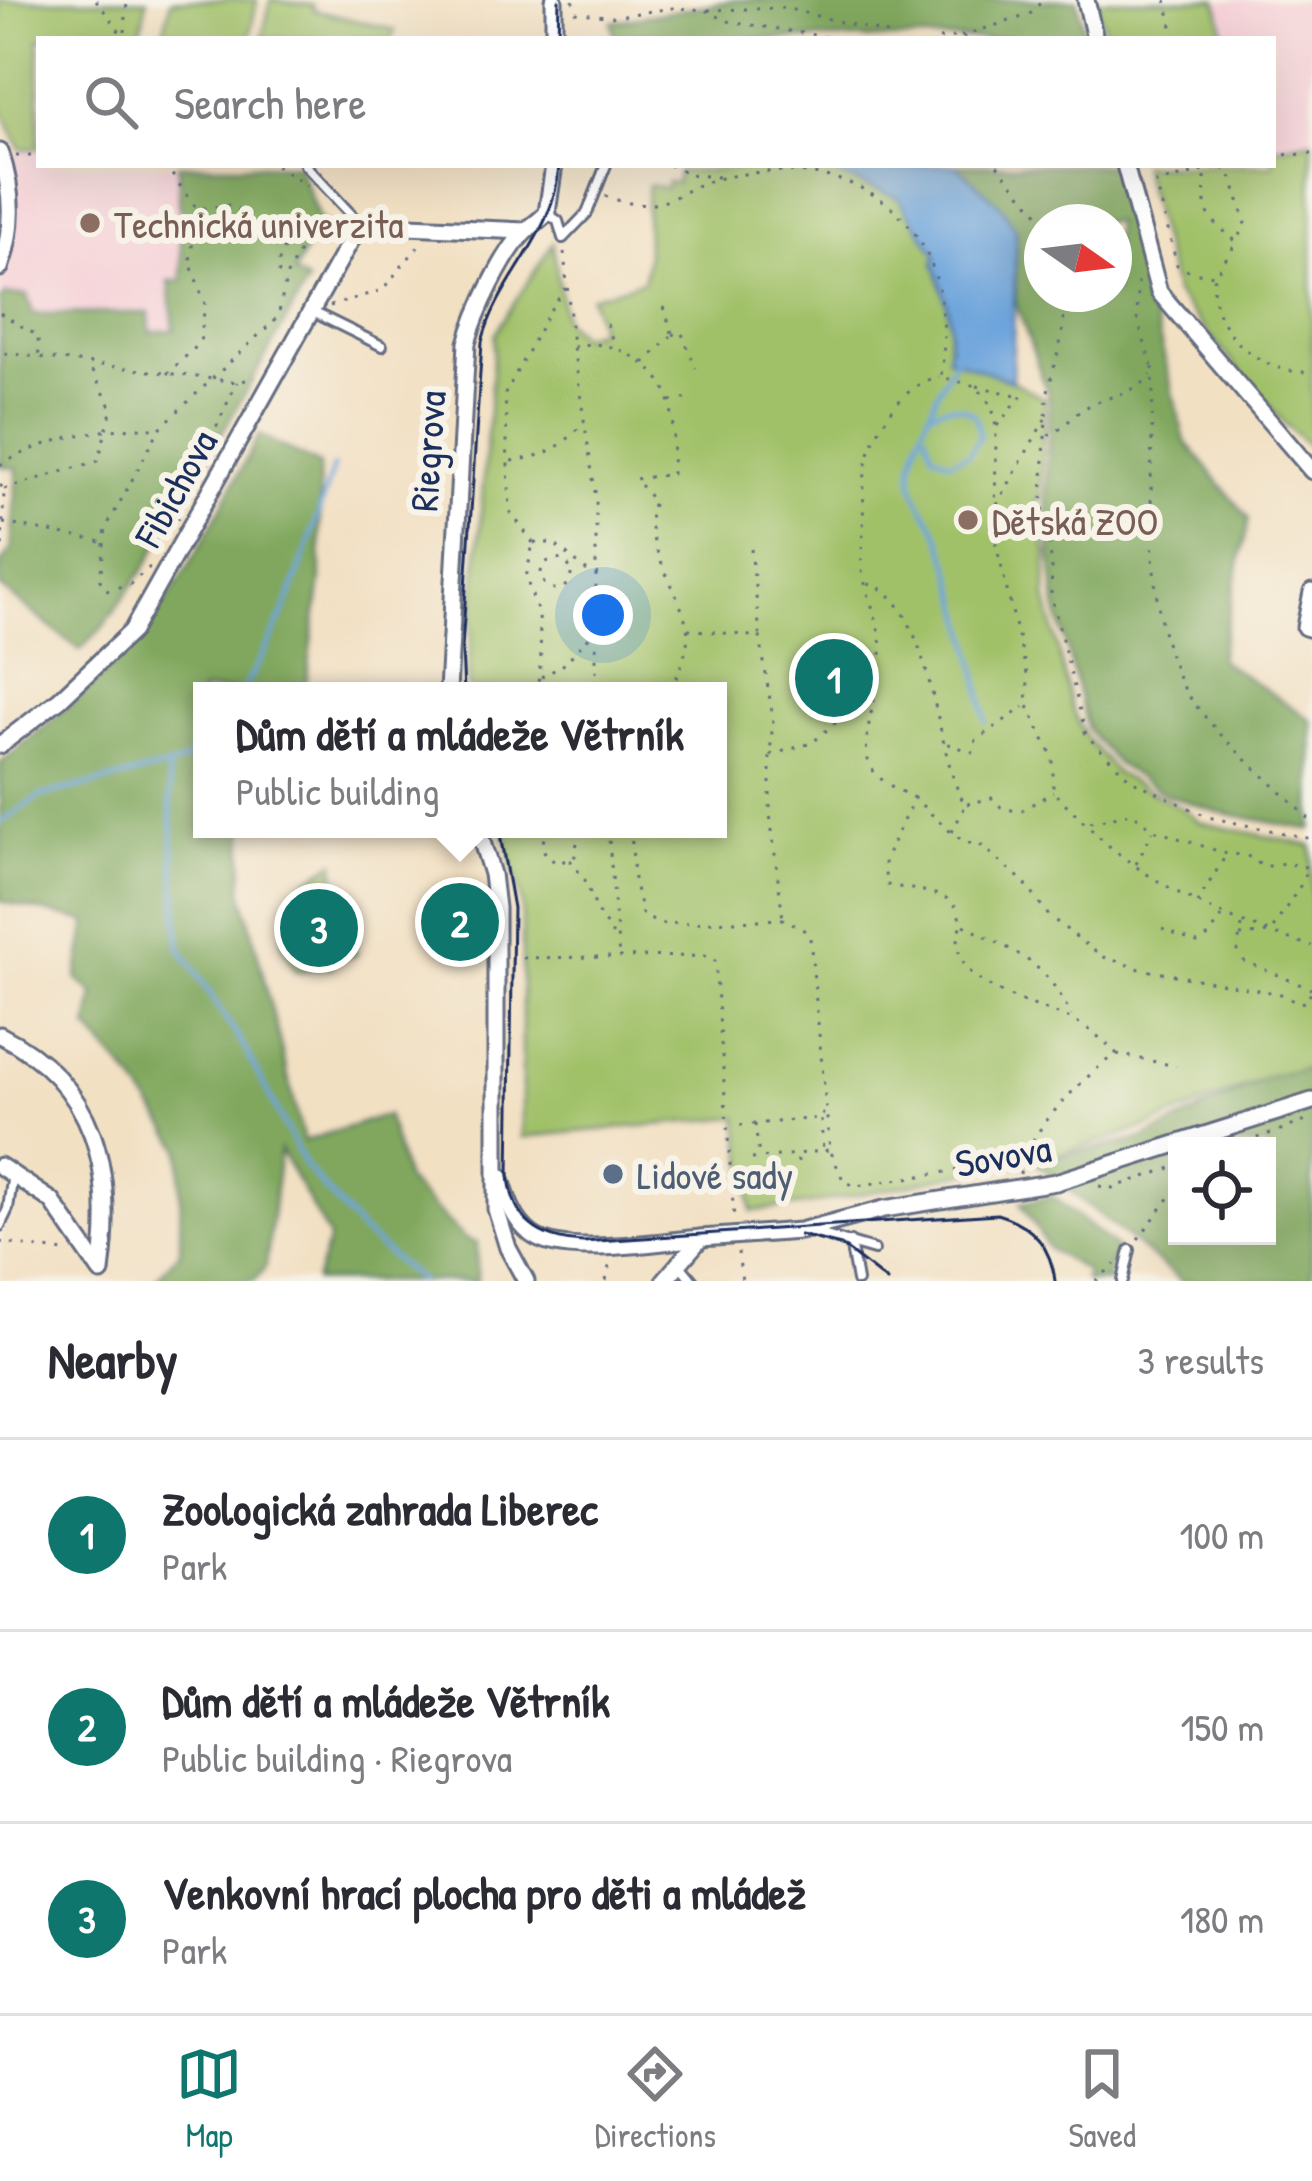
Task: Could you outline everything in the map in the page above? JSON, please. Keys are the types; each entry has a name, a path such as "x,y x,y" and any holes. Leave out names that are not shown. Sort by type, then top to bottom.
{"street":[{"path":"555,36 563,0"},
{"path":"1086,0 1094,36"},
{"path":"0,268 11,218 1,154"},
{"path":"547,213 554,168"},
{"path":"1126,168 1160,292 1312,472"},
{"name":"Riegrova","path":"448,682 467,343 478,309 526,230 547,213"},
{"path":"360,224 526,230"},
{"name":"Fibichova","path":"0,745 60,699 132,632 360,224"},
{"path":"1312,592 1305,627 1312,629"},
{"path":"481,838 492,874 497,958 499,1225 526,1281"},
{"path":"0,1036 52,1068 78,1104 97,1143 106,1188 101,1276"},
{"name":"Sovova","path":"700,1239 800,1231 884,1209 1056,1182 1312,1101"},
{"path":"496,1162 514,1216 540,1240 576,1246 700,1239"},
{"path":"7,1168 52,1201 101,1276"},
{"path":"664,1281 700,1239"}],"lane":[{"path":"308,168 360,224"},
{"path":"562,238 587,213 605,168"},
{"path":"547,213 558,220 562,238"},
{"path":"311,312 382,346"},
{"path":"0,1226 8,1209 7,1168"},
{"path":"800,1231 874,1250"},
{"path":"850,1241 857,1281"},
{"path":"1123,1281 1130,1250"},
{"path":"679,1264 693,1281"}],"path":[{"path":"96,0 125,36"},
{"path":"125,36 128,0"},
{"path":"563,0 576,11 611,17 673,8 785,8 890,36"},
{"path":"961,36 1029,15 1043,0"},
{"path":"1166,0 1174,36"},
{"path":"706,10 727,21 820,36"},
{"path":"1,154 36,156"},
{"path":"1276,155 1312,154"},
{"path":"167,168 197,209 190,262 206,304 200,343 167,374"},
{"path":"281,168 300,180"},
{"path":"676,168 693,175 722,177 817,175 885,200 923,244 945,311 941,377"},
{"path":"1000,168 1031,204"},
{"path":"1203,168 1156,183 1177,265 1215,275"},
{"path":"1206,168 1201,187 1208,219 1237,242"},
{"path":"1226,168 1246,222 1215,275 1212,294 1233,339 1293,374 1312,372"},
{"path":"597,193 644,207 666,204 722,177"},
{"path":"197,209 230,205 278,226 289,235 278,264 279,273 287,275"},
{"path":"311,312 382,290 434,227"},
{"path":"154,564 130,584 108,590 100,580 106,528 160,428 278,317 287,275 308,234 336,229"},
{"path":"562,238 572,346 594,465 596,682"},
{"path":"1146,251 1137,289 1137,319 1153,367 1150,508 1165,640 1191,700 1312,822"},
{"path":"537,682 539,616 526,578 532,543 510,511 506,394 567,286"},
{"path":"664,307 673,335"},
{"path":"1066,312 1047,395 1042,500 1052,565 1051,596 1086,735 1113,766 1157,794 1208,817 1312,839"},
{"path":"0,313 38,336 38,361"},
{"path":"608,324 614,347"},
{"path":"643,364 681,331 696,368"},
{"path":"572,346 614,347 643,364 664,386 669,401 672,474 635,479 654,502 649,518 688,629 673,682"},
{"path":"5,353 38,361 213,380 275,376"},
{"path":"2,553 2,487 98,461 112,408 89,367"},
{"path":"1045,435 1058,432 1081,410 1144,384 1153,367"},
{"path":"1022,396 941,377 928,379 911,390 878,434 868,458 862,573 880,634 877,686 866,735 869,765 952,833 982,846 1024,882 1049,916 1101,956 1140,969 1306,1001 1312,991 1244,961 1237,949 1243,925"},
{"path":"178,532 177,504 211,469 209,442 237,382"},
{"path":"976,386 992,406 995,540 1028,678 1027,704 1053,758 1053,792 1136,864 1197,903 1243,925 1312,946"},
{"path":"996,428 1027,389"},
{"path":"669,401 688,398"},
{"path":"995,509 1046,418"},
{"path":"510,461 547,455 585,421"},
{"path":"0,465 47,444 110,427 160,428"},
{"path":"3,523 104,542"},
{"path":"532,543 553,543 598,574"},
{"path":"751,549 773,719 770,814 784,919"},
{"path":"570,574 564,562 550,560 541,574 545,584 554,588 563,586 570,574 586,570"},
{"path":"531,595 545,584"},
{"path":"866,584 886,590 909,623 946,743 954,788 965,805"},
{"path":"688,629 760,637"},
{"path":"539,678 562,666 596,632"},
{"path":"770,755 812,743 877,686"},
{"path":"946,743 973,752 976,740 1027,704"},
{"path":"965,805 992,798 1001,807 1019,812 1053,792"},
{"path":"914,798 884,861 886,885 952,901 962,924 1037,965 1057,985 1073,1020"},
{"path":"952,833 965,805"},
{"path":"1087,822 1132,814 1154,830 1226,854 1246,855 1264,867 1284,863 1310,868 1270,933"},
{"path":"1136,864 1154,830"},
{"path":"544,838 549,859 559,863 570,860 578,849 576,838"},
{"path":"609,838 619,957"},
{"path":"633,838 642,914 658,924 784,919 810,938 830,1150 840,1177 856,1186 1027,1153"},
{"path":"1197,903 1226,854"},
{"path":"570,860 585,880 605,927 618,942"},
{"path":"1292,898 1302,902"},
{"path":"1162,929 1197,944 1223,916"},
{"path":"962,924 956,940 958,959 969,973 1000,991 1073,1020 1116,1053 1176,1066"},
{"path":"1238,936 1270,933"},
{"path":"497,958 708,956 715,961 742,1281"},
{"path":"1020,1188 1027,1153 1062,1102 1116,1053"},
{"path":"823,1150 821,1118 826,1107"},
{"path":"740,1125 821,1118"},
{"path":"1260,1137 1312,1119"},
{"path":"755,1124 756,1158 830,1150"},
{"path":"797,1154 798,1162"},
{"path":"1094,1186 1112,1188 1168,1169"},
{"path":"1096,1281 1130,1250 1168,1201"},
{"path":"0,1242 91,1256"},
{"path":"606,1281 611,1254"}],"shaded area":[{"path":"1217,0 1312,0 1312,140 1276,147 1276,36 1225,36"},
{"name":"Technická univerzita","path":"36,149 36,168 178,168 182,282 169,282 174,330 150,332 148,313 33,314 26,296 0,294 0,155"}],"green space":[{"path":"0,0 147,0 140,36 36,36 36,148 21,149 0,107"},
{"path":"171,0 257,0 250,36 163,36"},
{"path":"271,0 313,5 313,10 395,30 393,36 263,36"},
{"path":"736,0 1077,0 1085,36 614,36 612,22"},
{"path":"1097,0 1217,0 1225,36 1106,36"},
{"path":"1312,140 1312,449 1285,424 1175,294 1142,168 1276,168 1276,147"},
{"path":"178,168 299,168 319,219 336,234 310,241 294,273 308,282 145,568 80,650 0,587 0,565 11,550 17,468 0,466 0,300 5,295 27,295 33,314 149,313 150,332 174,330 169,281 182,281"},
{"path":"820,168 900,198 937,256 934,263 950,313 948,357 1045,399 1040,500 1035,500 1047,555 1046,596 1071,707 1085,737 1116,773 1199,822 1312,846 1312,1068 1269,1077 1145,1128 1020,1166 752,1211 738,1117 522,1137 522,904 506,838 727,838 727,682 468,682 495,333 553,243 564,321 581,336 599,329 591,297 643,281 648,185 666,188 667,182 676,183 678,172"},
{"path":"959,168 1118,168 1127,204 1024,204 1024,312 1132,312 1132,226 1185,441 1249,519 1219,659 1312,720 1312,830 1218,812 1165,794 1117,764 1088,731 1056,607 1046,501 1050,400 1016,303 1016,230"},
{"path":"259,435 319,465 321,580 306,682 193,682 193,838 244,838 242,890 304,1141 387,1115 406,1181 465,1239 477,1243 477,1281 315,1281 329,1238 280,1150 266,1266 254,1281 154,1281 180,1251 181,1149 134,1081 88,1028 94,994 77,979 87,922 0,901 0,764 126,651 191,562"},
{"path":"335,862 335,885 321,904 330,914 353,911 356,955 331,967 296,971 282,942 289,907 303,903 301,884"},
{"path":"1312,1068 1312,1281 1181,1281 1034,1161 1143,1139 1269,1077"},
{"path":"1052,1196 1117,1249 1110,1281 1085,1281 1086,1271 1049,1249 1021,1203"}],"water":[{"path":"820,168 959,168 1001,206 1016,230 1012,381 947,357 949,321 934,263 937,256 899,198"}],"waterway":[{"path":"958,354 922,431 912,475 956,586 986,722"},
{"path":"926,433 933,453 949,461 969,454 980,435 975,415 965,409 950,406 933,411"},
{"path":"247,682 284,611 333,467"},
{"path":"193,752 168,767 180,947 244,1047 306,1167 361,1231 420,1281"},
{"path":"0,823 40,796 168,767"}],"tram line":[{"path":"558,36 559,0"},
{"path":"464,682 482,342 501,296 548,213 559,168"},
{"path":"501,838 513,908 509,1176 516,1205 531,1225 553,1237 583,1242 997,1214 1037,1238 1049,1257 1055,1281"},
{"path":"800,1235 841,1245 887,1281"}],"place":[{"name":"Technická univerzita","path":"90,223"},
{"name":"Dětská ZOO","path":"968,520"},
{"name":"Zoologická zahrada Liberec","path":"834,678"},
{"name":"Dům dětí a mládeže Větrník","path":"460,922"},
{"name":"Venkovní hrací plocha pro děti a mládež","path":"319,928"},
{"name":"Lidové sady","path":"613,1174"}]}
